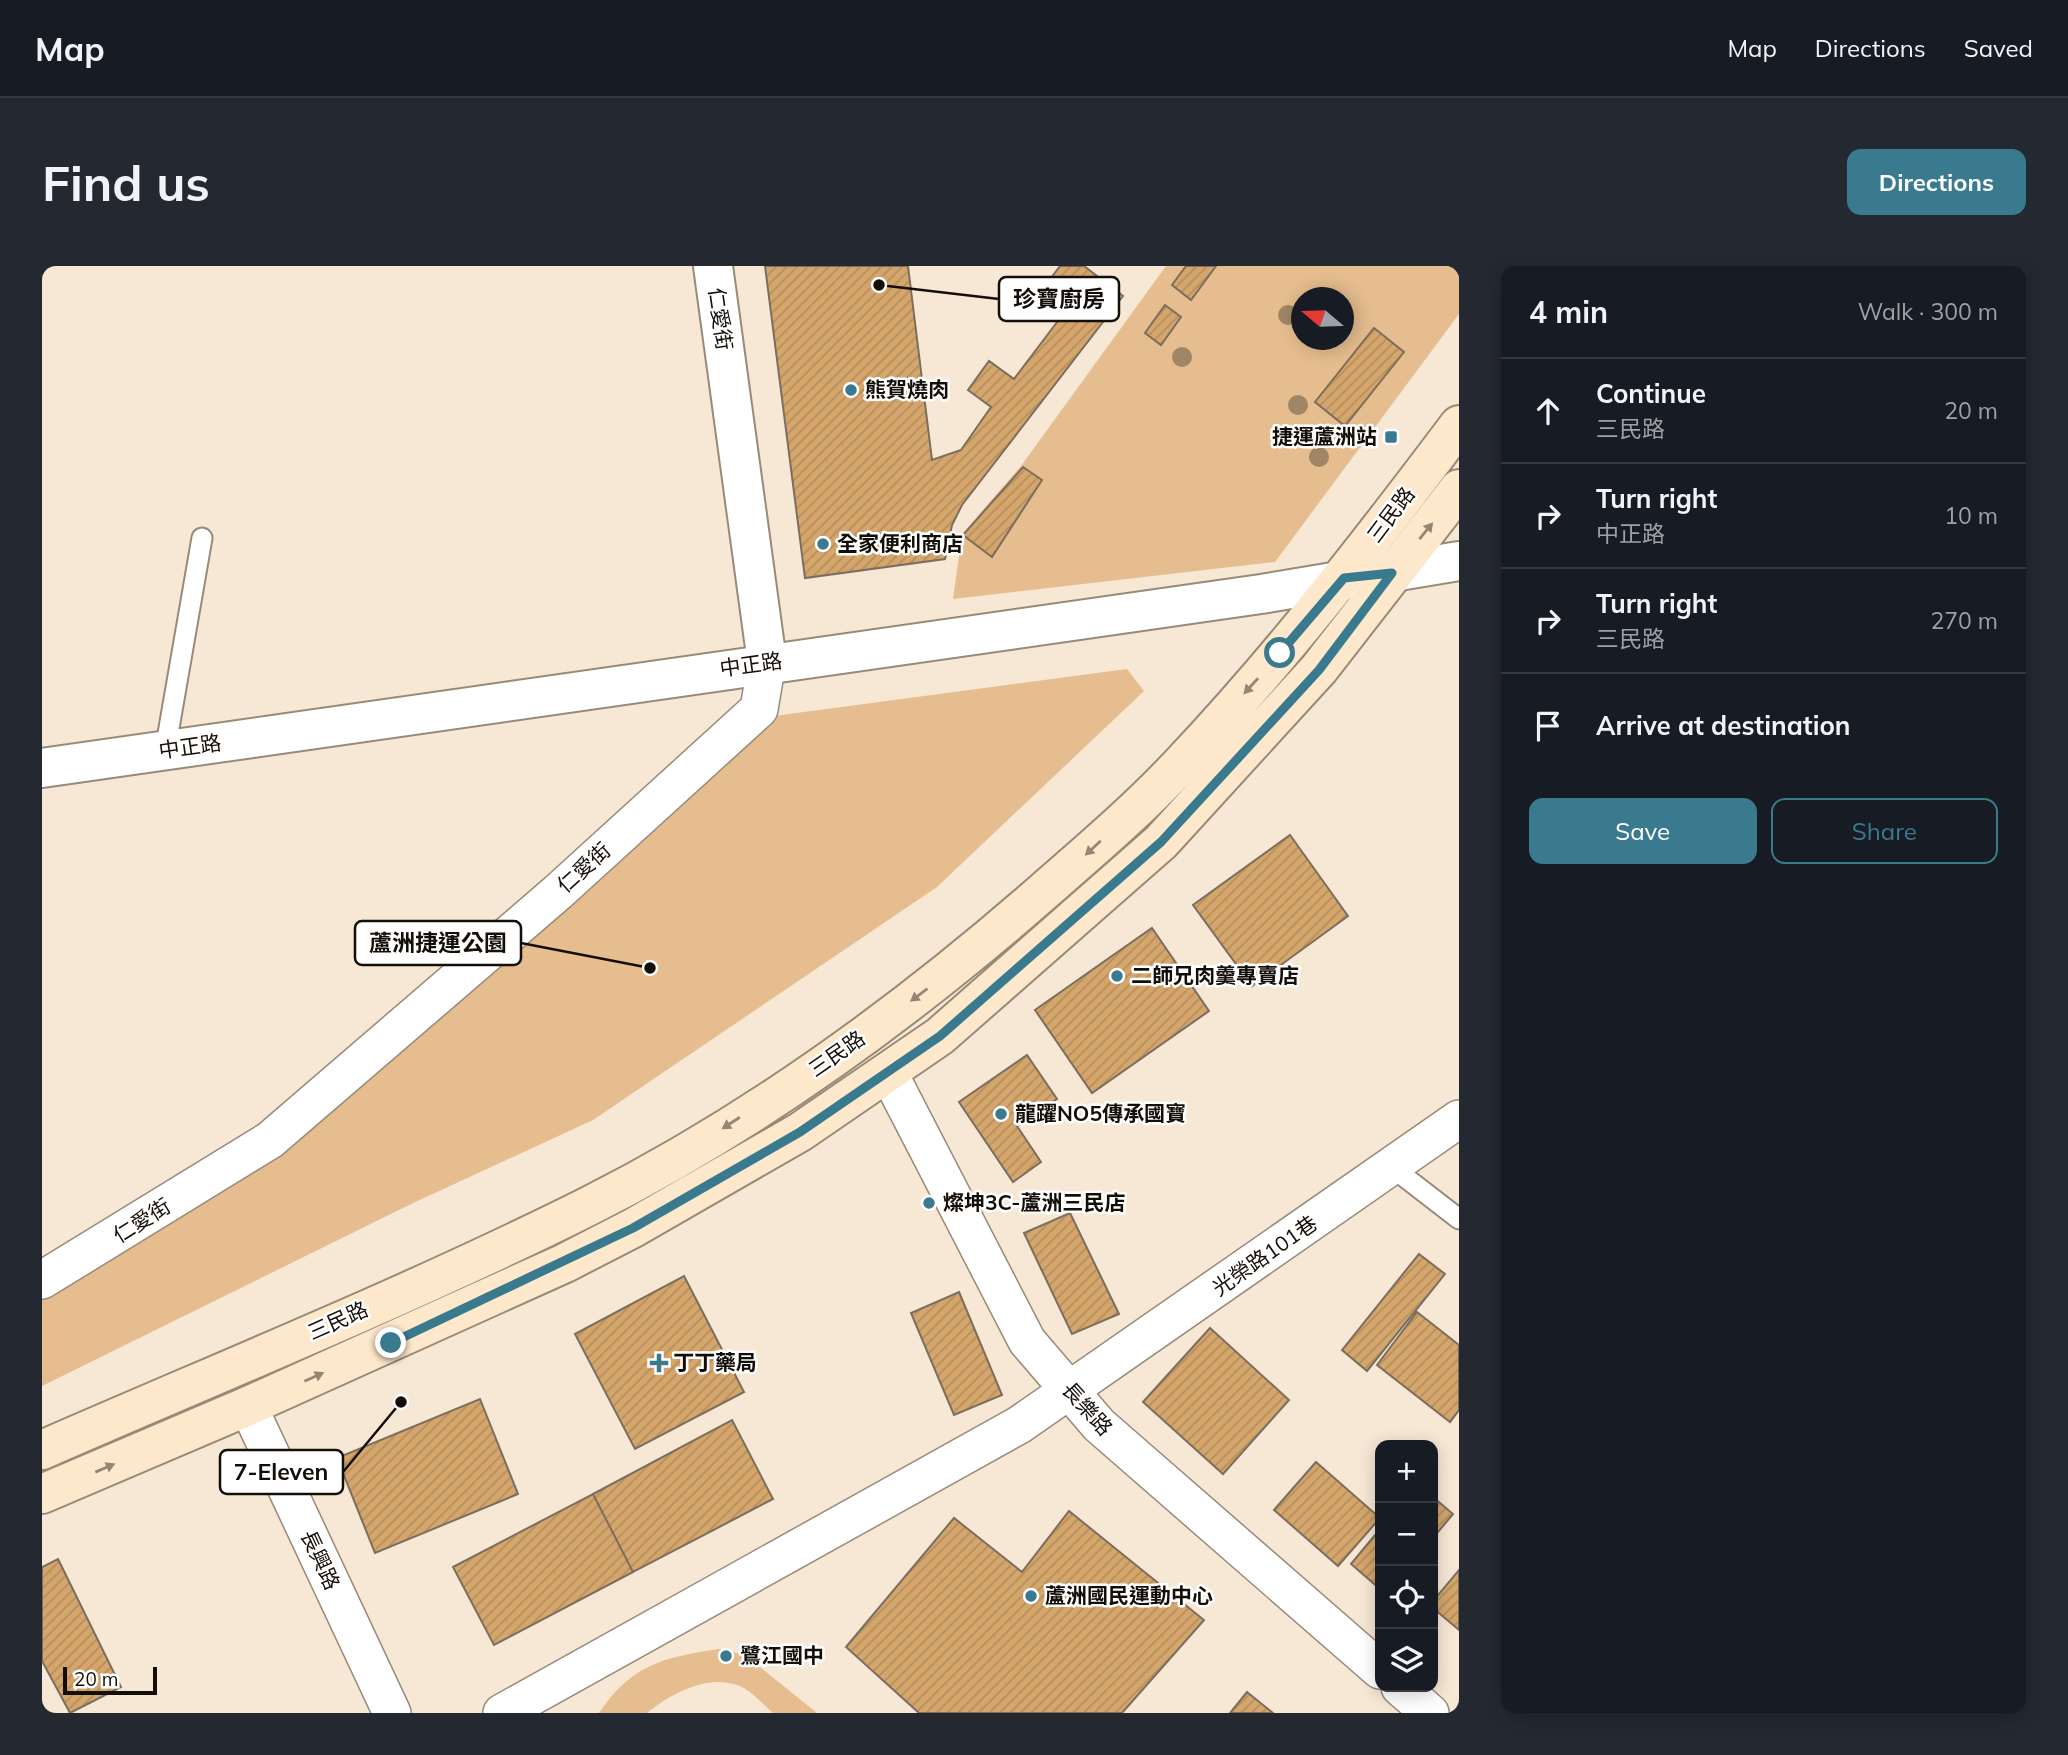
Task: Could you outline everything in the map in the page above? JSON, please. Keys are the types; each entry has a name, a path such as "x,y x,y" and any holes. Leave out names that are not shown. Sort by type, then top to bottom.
{"main road":[{"name":"三民路","path":"42,1450 362,1310 591,1205 709,1138 839,1054 966,959 1092,849 1179,766 1344,578 1459,425"},
{"name":"三民路","path":"42,1494 248,1406 553,1269 633,1228 800,1132 940,1036 1161,842 1319,670 1459,489"}],"street":[{"name":"仁愛街","path":"42,1280 270,1140 558,892 759,709 767,662 713,266"},
{"name":"中正路","path":"42,768 767,662 1261,594 1344,578 1459,561"},
{"name":"長樂路","path":"887,1072 1027,1340 1099,1425 1375,1666"},
{"name":"光榮路101巷","path":"502,1713 1019,1425 1393,1168 1459,1119"},
{"name":"長興路","path":"248,1406 392,1713"},
{"path":"1405,1692 1430,1713"}],"lane":[{"path":"165,751 202,538"},
{"path":"1393,1168 1459,1219"}],"shaded area":[{"path":"1166,266 1459,266 1459,314 1275,562 953,599 962,534 1021,466"},
{"path":"1127,669 1144,691 937,887 593,1120 411,1204 42,1386 42,1277 271,1154 774,716"},
{"path":"719,1649 745,1655 817,1713 773,1713 744,1688 719,1682 706,1683 680,1692 647,1713 599,1713 624,1684 650,1666 665,1660"}],"building":[{"path":"765,266 908,266 932,460 961,450 991,407 968,390 989,361 1014,379 1073,301 1048,282 1060,266 1084,266 1123,296 962,505 952,525 945,559 805,578"},
{"path":"1186,266 1216,266 1191,300 1172,285"},
{"path":"1165,305 1181,317 1161,345 1145,333"},
{"path":"1374,328 1404,352 1345,426 1315,402"},
{"path":"1023,467 1042,480 992,557 963,535"},
{"path":"1290,835 1348,916 1252,986 1193,905"},
{"path":"1152,928 1209,1011 1092,1093 1035,1010"},
{"name":"龍躍NO5傳承國寶","path":"1027,1055 1057,1099 1017,1126 1041,1162 1013,1182 959,1102"},
{"path":"1070,1213 1119,1314 1072,1334 1024,1233"},
{"path":"1419,1254 1445,1274 1367,1371 1342,1350"},
{"name":"丁丁藥局","path":"684,1276 744,1392 635,1449 575,1334"},
{"path":"959,1292 1002,1395 954,1415 911,1313"},
{"path":"1417,1312 1459,1345 1459,1410 1450,1422 1377,1365"},
{"path":"1210,1328 1289,1400 1223,1474 1143,1402"},
{"path":"480,1399 518,1494 375,1553 337,1458"},
{"path":"732,1420 773,1499 633,1572 593,1494"},
{"path":"1316,1462 1375,1514 1375,1524 1338,1566 1274,1510"},
{"path":"593,1494 633,1572 494,1645 453,1567"},
{"path":"1438,1501 1453,1514 1438,1532"},
{"name":"蘆洲國民運動中心","path":"1069,1511 1204,1620 1122,1713 919,1713 846,1647 954,1518 1022,1572"},
{"path":"1375,1535 1375,1585 1351,1564"},
{"path":"58,1559 121,1687 70,1713 42,1661 42,1567"},
{"path":"1459,1570 1459,1630 1438,1612 1438,1595"},
{"path":"1247,1692 1273,1713 1230,1713"}],"place":[{"name":"珍寶廚房","path":"879,285"},
{"name":"熊賀燒肉","path":"851,390"},
{"name":"捷運蘆洲站","path":"1391,437"},
{"name":"全家便利商店","path":"823,544"},
{"name":"蘆洲捷運公園","path":"650,968"},
{"name":"二師兄肉羹專賣店","path":"1117,976"},
{"name":"龍躍NO5傳承國寶","path":"1001,1114"},
{"name":"燦坤3C-蘆洲三民店","path":"929,1203"},
{"name":"丁丁藥局","path":"659,1363"},
{"name":"7-Eleven","path":"401,1402"},
{"name":"蘆洲國民運動中心","path":"1031,1596"},
{"name":"鷺江國中","path":"726,1656"}],"route":[{"path":"391,1343 565,1263 633,1228 800,1132 940,1036 1161,842 1319,670 1392,573 1344,578 1280,653"}]}
